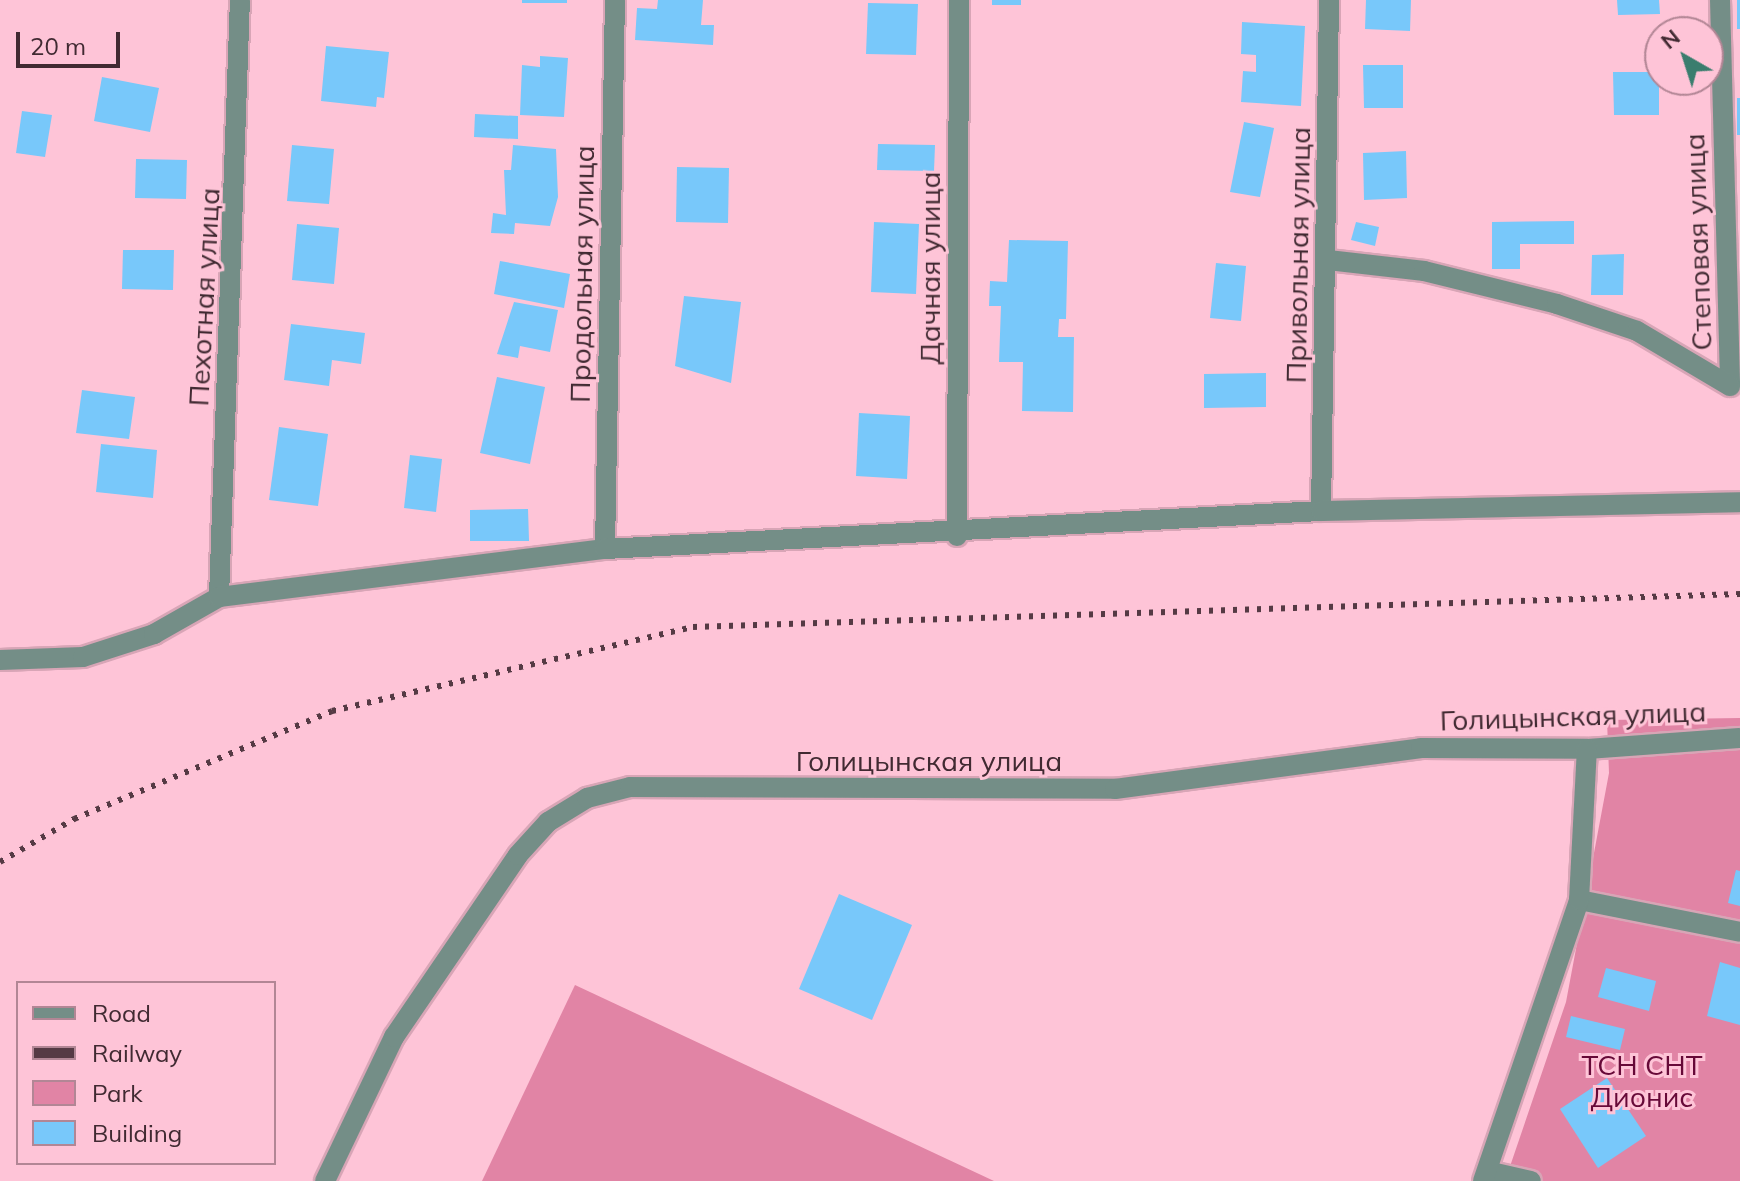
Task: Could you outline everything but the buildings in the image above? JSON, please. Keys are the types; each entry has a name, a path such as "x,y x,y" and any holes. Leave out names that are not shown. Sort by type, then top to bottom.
{"street":[{"name":"Пехотная улица","path":"219,597 240,0"},
{"name":"Продольная улица","path":"605,549 615,0"},
{"name":"Дачная улица","path":"957,536 959,0"},
{"name":"Привольная улица","path":"1321,511 1328,260 1329,0"},
{"name":"Степовая улица","path":"1328,260 1424,271 1557,304 1637,331 1730,386 1733,279 1720,0"},
{"path":"0,660 83,657 154,634 219,597 605,549 957,536 1321,511 1740,502"},
{"name":"Голицынская улица","path":"325,1181 394,1037 518,855 548,822 587,798 630,787 1115,789 1421,748 1587,749 1740,738"},
{"path":"1531,1181 1485,1176 1579,900 1587,749"},
{"path":"1579,900 1740,932"}],"green space":[{"name":"ТСН СНТ Дионис","path":"1740,718 1740,1181 1505,1181 1566,1002 1609,773 1607,720"},
{"path":"575,985 994,1181 482,1181"}],"railway":[{"path":"0,862 74,819 332,711 693,627 1740,594"}]}
